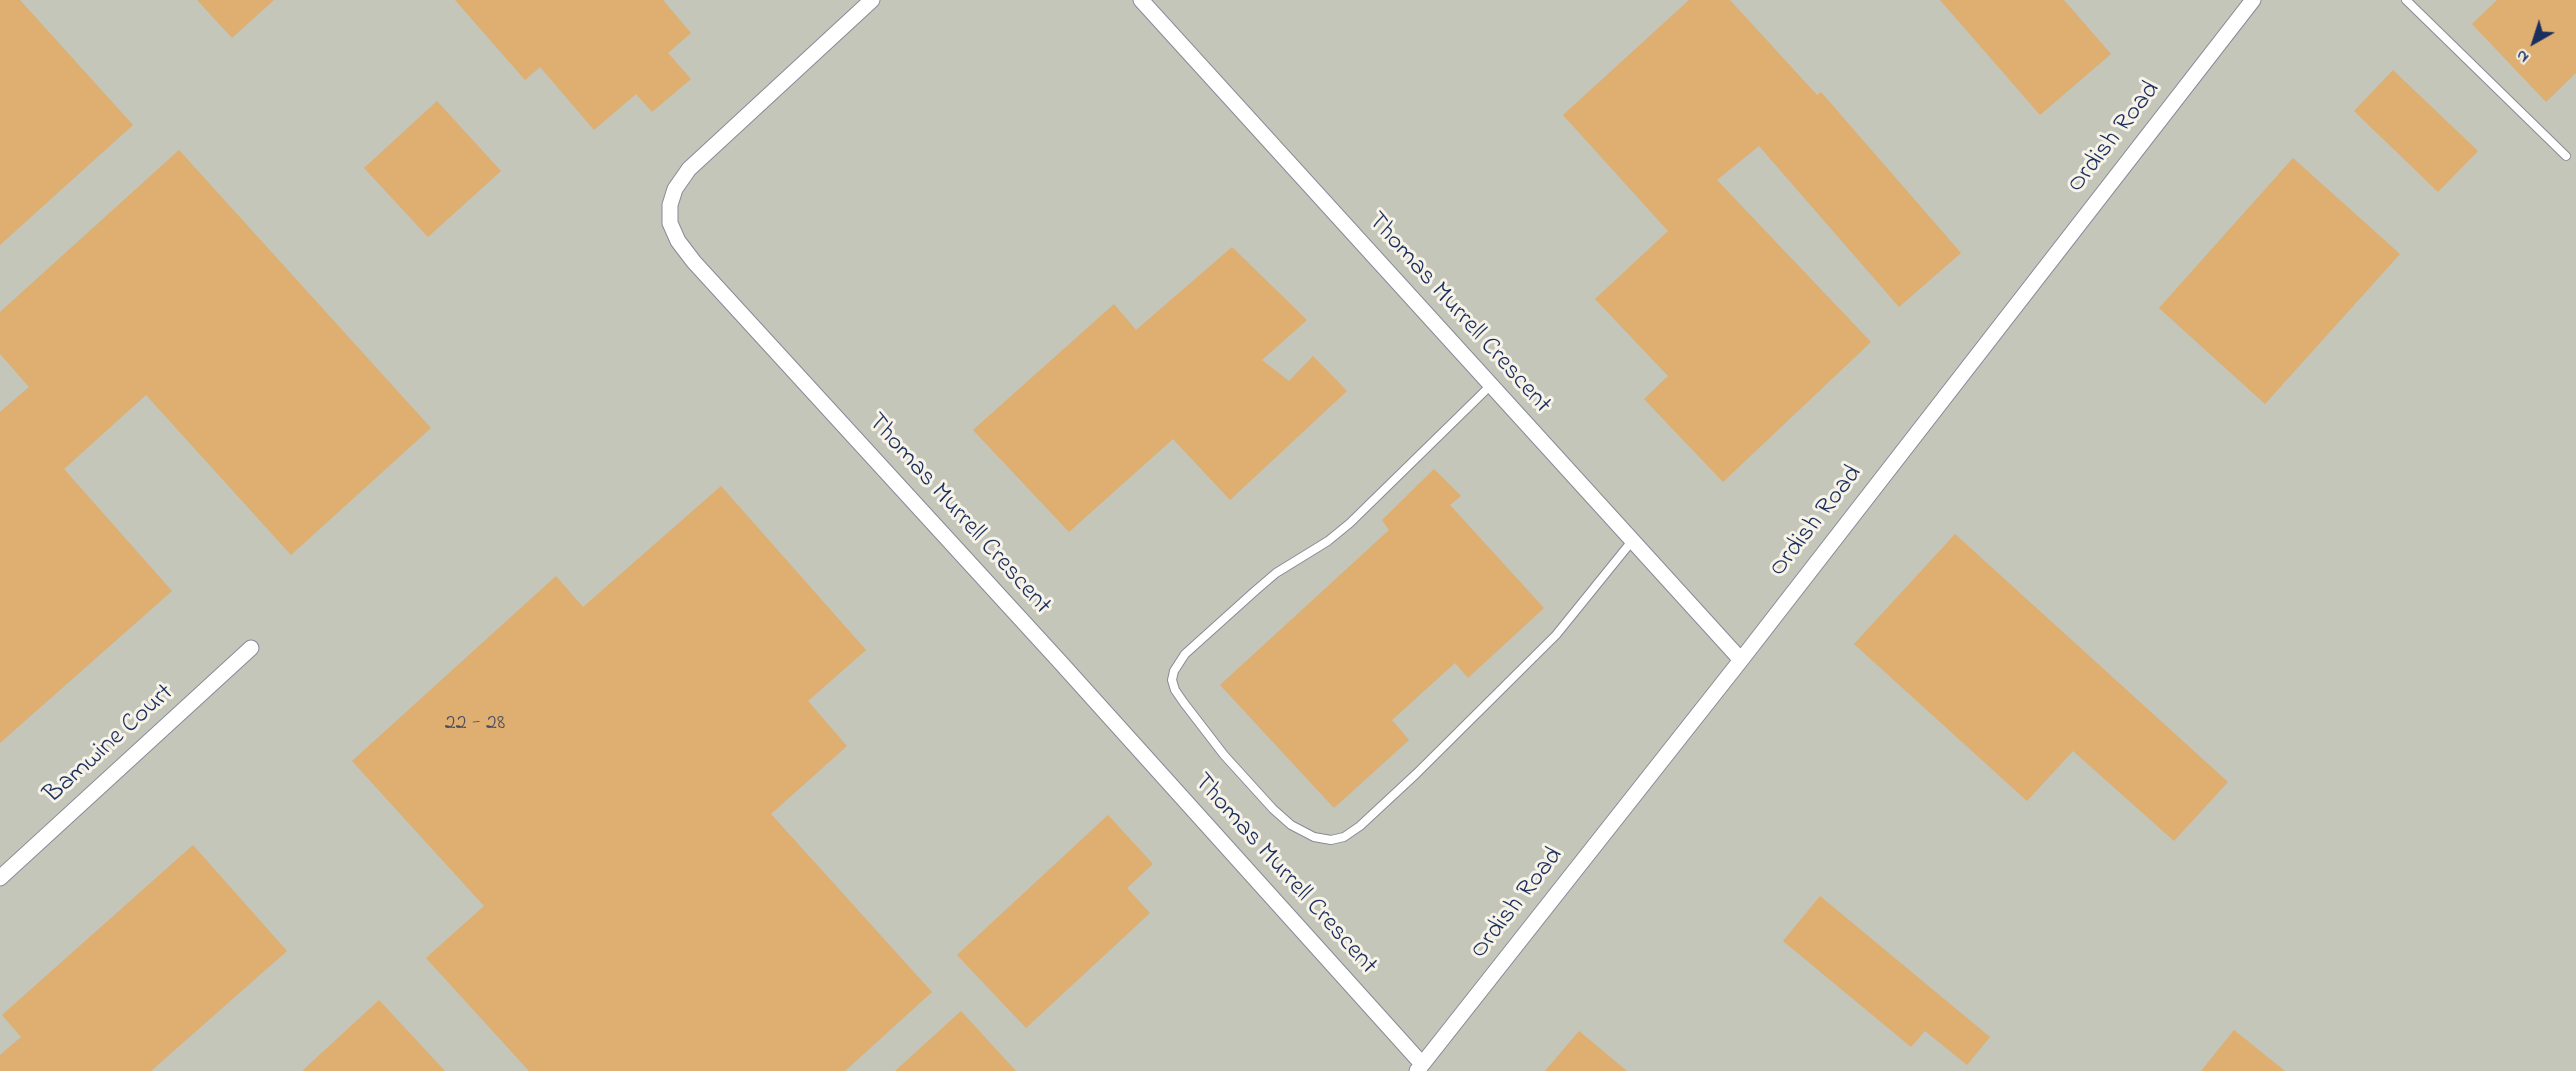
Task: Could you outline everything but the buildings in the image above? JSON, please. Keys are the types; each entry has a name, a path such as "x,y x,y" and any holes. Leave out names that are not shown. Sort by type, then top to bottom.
{"street":[{"name":"Thomas Murrell Crescent","path":"872,0 688,169 675,189 670,205 670,223 678,241 694,262 1061,663 1419,1068"},
{"name":"Thomas Murrell Crescent","path":"1141,0 1741,660"},
{"name":"Ordish Road","path":"1419,1068 1741,660 2253,0"},
{"name":"Bamwine Court","path":"0,878 252,648"}],"lane":[{"path":"2406,0 2566,156"},
{"path":"1490,386 1350,523 1328,541 1276,573 1178,663 1172,680 1175,690 1224,755 1273,809 1291,825 1331,840 1344,837 1360,826 1416,774 1556,634 1632,541"}],"shaded area":[{"path":"0,0 2576,0 2576,1071 0,1071"}]}
